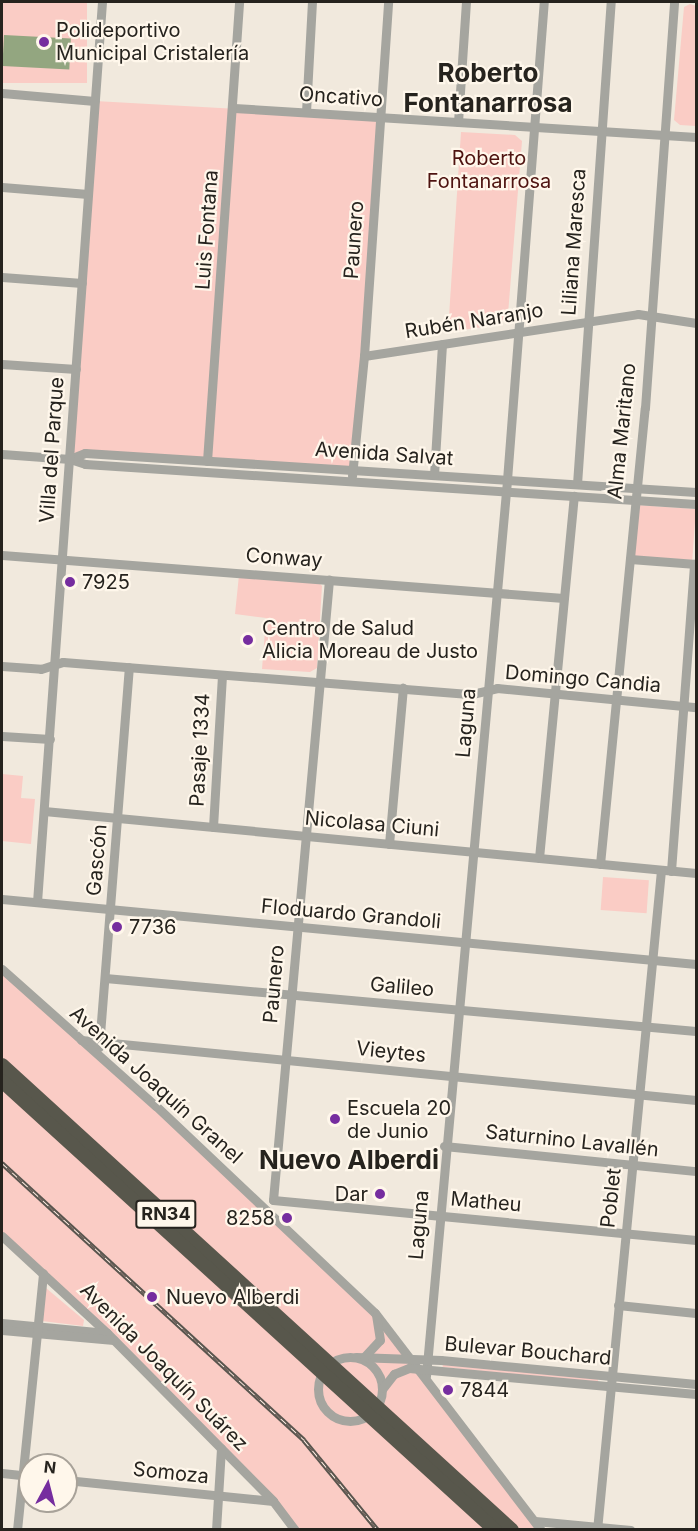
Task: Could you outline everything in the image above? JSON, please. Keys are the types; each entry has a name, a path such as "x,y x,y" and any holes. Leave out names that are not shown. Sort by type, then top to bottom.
{"highway":[{"name":"RN34","path":"2,1065 326,1368"},
{"name":"RN34","path":"2,1081 374,1411 512,1530"},
{"name":"RN34","path":"374,1411 495,1530"}],"street":[{"name":"Villa del Parque","path":"37,902 102,2"},
{"name":"Luis Fontana","path":"207,461 234,108 239,2"},
{"path":"306,112 312,2"},
{"name":"Paunero","path":"351,481 364,356 388,2"},
{"path":"458,122 466,2"},
{"name":"Laguna","path":"425,1369 507,480 544,2"},
{"name":"Liliana Maresca","path":"577,484 586,322 611,2"},
{"name":"Alma Maritano","path":"600,864 614,699 630,559 674,2"},
{"path":"2,93 95,100"},
{"name":"Oncativo","path":"234,108 696,137"},
{"path":"2,187 88,194"},
{"path":"2,277 82,283"},
{"name":"Rubén Naranjo","path":"364,356 650,314 696,323"},
{"path":"434,475 442,344"},
{"path":"2,364 76,369"},
{"name":"Avenida Salvat","path":"70,459 85,453 696,492"},
{"name":"Avenida Salvat","path":"2,454 70,459 86,464 696,504"},
{"path":"539,858 553,693 574,496"},
{"name":"Conway","path":"2,555 563,598"},
{"path":"630,559 695,564"},
{"name":"Poblet","path":"597,1528 652,959 666,870 695,564"},
{"name":"Paunero","path":"273,1200 304,836 329,580"},
{"name":"Domingo Candia","path":"2,666 41,669 54,665 129,667 472,694 487,690 553,693 696,707"},
{"name":"Gascón","path":"98,1055 119,818 129,667"},
{"name":"Pasaje 1334","path":"213,827 222,675"},
{"path":"389,844 403,688"},
{"path":"2,736 50,739"},
{"name":"Nicolasa Ciuni","path":"44,811 696,873"},
{"name":"Floduardo Grandoli","path":"2,899 696,963"},
{"name":"Avenida Joaquín Granel","path":"2,969 263,1207 375,1313 413,1359 425,1369 538,1526"},
{"name":"Galileo","path":"105,978 696,1031"},
{"name":"Vieytes","path":"81,1040 696,1100"},
{"name":"Saturnino Lavallén","path":"444,1146 696,1171"},
{"path":"263,1207 273,1200"},
{"name":"Matheu","path":"273,1200 696,1240"},
{"name":"Avenida Joaquín Suárez","path":"2,1236 111,1336 273,1502 295,1530"},
{"path":"28,1453 43,1273"},
{"path":"618,1305 696,1313"},
{"path":"360,1357 380,1340 375,1313"},
{"path":"2,1323 37,1330"},
{"path":"2,1330 37,1330 111,1336"},
{"path":"360,1357 378,1372 383,1389 374,1411 344,1421 326,1411 318,1393 326,1368 360,1357 413,1359"},
{"name":"Bulevar Bouchard","path":"383,1389 402,1370 425,1369 611,1382 696,1384"},
{"name":"Bulevar Bouchard","path":"611,1382 696,1394"},
{"path":"216,1530 221,1448"},
{"path":"2,1473 18,1475"},
{"name":"Somoza","path":"78,1481 273,1502"},
{"path":"17,1530 20,1513"},
{"path":"538,1526 631,1530"}],"green space":[{"name":"Polideportivo Municipal Cristalería","path":"2,2 87,2 87,83 2,83"},
{"path":"690,4 696,6 696,126 680,125 674,120 684,7"},
{"path":"95,101 380,117 352,470 85,453 70,459"},
{"name":"Roberto Fontanarrosa","path":"461,132 515,135 522,141 508,314 498,325 448,332"},
{"path":"637,505 696,509 692,560 633,556"},
{"path":"239,575 318,582 322,586 317,668 310,672 262,669 266,618 235,614"},
{"path":"2,774 23,776 21,798 35,799 31,844 2,841"},
{"path":"603,877 649,880 647,913 601,910"},
{"path":"2,969 359,1297 541,1529 295,1529 273,1501 2,1236"},
{"path":"46,1288 84,1320 83,1326 42,1321"},
{"path":"443,1363 598,1379 598,1383 443,1367"}],"shaded area":[{"path":"4,35 71,39 69,69 2,66"}],"railway":[{"path":"2,1163 304,1440 378,1530"}],"place":[{"name":"Polideportivo Municipal Cristalería","path":"44,42"},
{"name":"7925","path":"70,582"},
{"name":"Centro de Salud Alicia Moreau de Justo","path":"248,640"},
{"name":"7736","path":"117,927"},
{"name":"Escuela 20 de Junio","path":"335,1119"},
{"name":"Dar","path":"380,1194"},
{"name":"8258","path":"287,1218"},
{"name":"Nuevo Alberdi","path":"152,1297"},
{"name":"7844","path":"448,1390"}],"district":[{"name":"Roberto Fontanarrosa","path":"488,88"},
{"name":"Nuevo Alberdi","path":"349,1160"}]}
